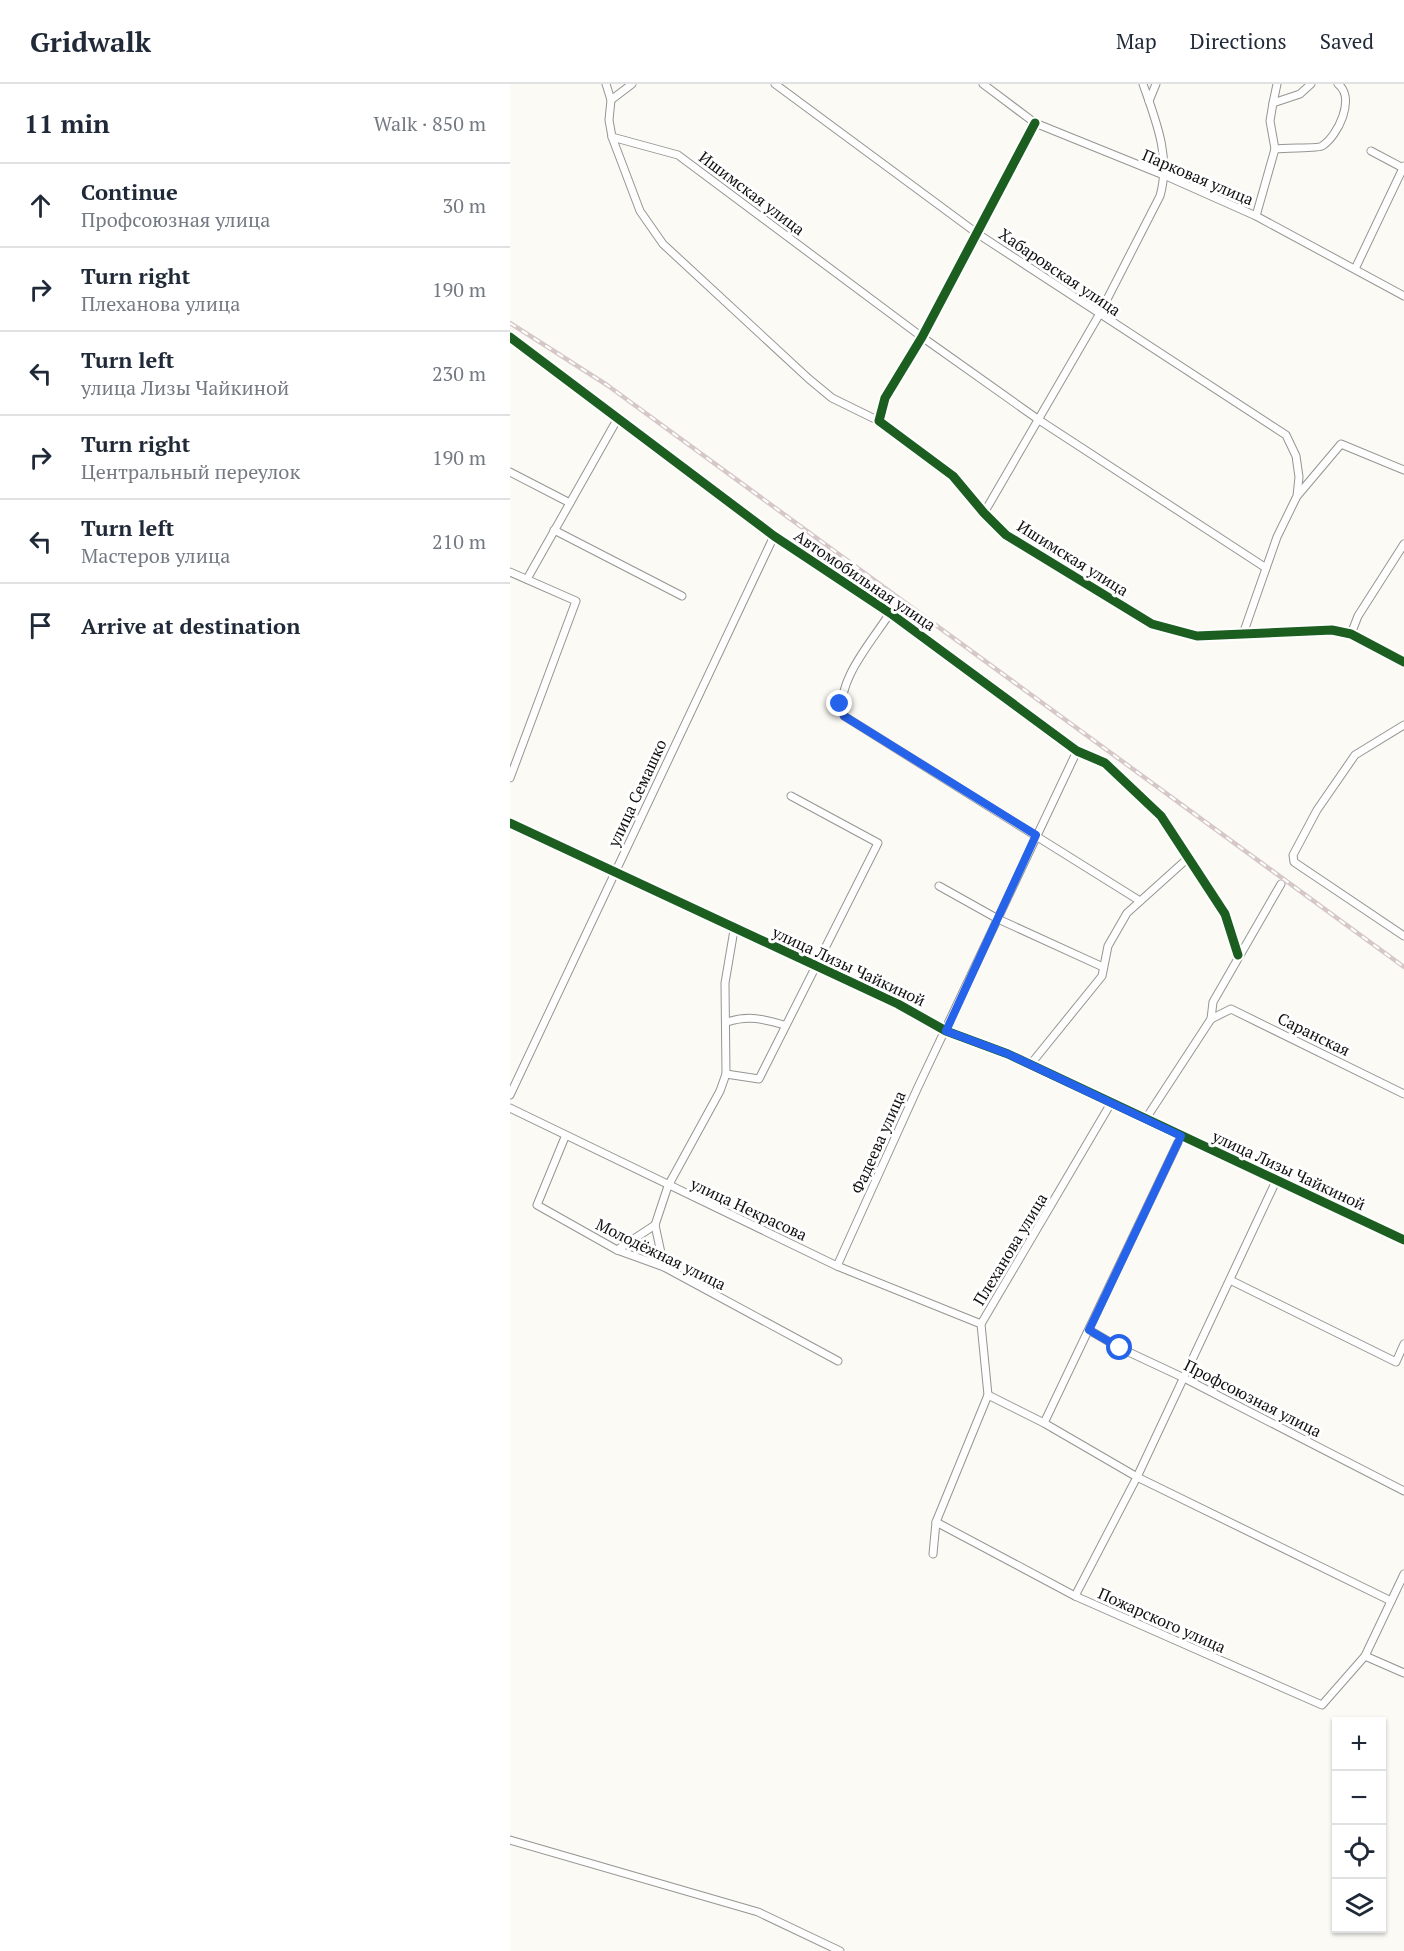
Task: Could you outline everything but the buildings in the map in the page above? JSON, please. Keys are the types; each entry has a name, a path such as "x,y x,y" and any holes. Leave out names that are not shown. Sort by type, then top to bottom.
{"street":[{"name":"Ишимская улица","path":"606,84 611,100 609,120 612,137 640,211 663,244 809,379 840,402 879,421 953,476 1006,535 1152,624 1197,636 1332,630 1351,634 1404,662"},
{"path":"611,100 632,84"},
{"name":"Хабаровская улица","path":"775,84 978,234 1286,435 1296,456 1299,477 1297,496"},
{"name":"Парковая улица","path":"983,84 1035,123 1166,176 1256,216 1404,296"},
{"path":"984,513 1099,315 1152,215 1166,176 1164,150 1143,84"},
{"path":"1149,101 1156,84"},
{"path":"1256,216 1275,149 1269,121 1276,84"},
{"path":"1273,103 1300,94 1311,84"},
{"path":"1275,149 1290,146 1319,148 1324,144 1338,125 1347,99 1343,88 1338,84"},
{"path":"879,421 885,398 922,337 1035,123"},
{"name":"Ишимская улица","path":"612,137 678,155 922,337 1039,420 1266,568"},
{"path":"1355,269 1403,167 1371,151"},
{"name":"Автомобильная улица","path":"510,337 774,536 890,613 1077,751 1105,763 1161,816 1225,914 1238,955"},
{"path":"527,579 618,418"},
{"name":"Хабаровская улица","path":"1243,634 1266,568 1297,496 1341,444 1404,470"},
{"path":"510,472 570,502"},
{"path":"554,530 682,596"},
{"name":"улица Семашко","path":"510,1095 774,536"},
{"path":"1351,634 1358,616 1404,543"},
{"path":"510,572 576,601 510,778"},
{"path":"890,613 843,687 840,704 844,716 1140,901"},
{"path":"1404,725 1355,755 1317,810 1293,855 1294,862 1404,936"},
{"name":"Фадеева улица","path":"837,1266 918,1087 1077,751"},
{"path":"726,1074 759,1079 784,1025 818,966 878,843 790,796"},
{"name":"улица Лизы Чайкиной","path":"510,824 734,930 818,966 898,1004 946,1031 982,1043 1404,1240"},
{"path":"1030,1065 1102,976 1108,946 1127,913 1187,859"},
{"path":"1145,1120 1211,1019 1213,1002 1238,955 1281,884"},
{"path":"939,886 998,919 1104,967"},
{"path":"664,1267 655,1225 668,1186 720,1091 726,1074 725,983 734,930"},
{"name":"Саранская","path":"1211,1019 1231,1009 1404,1094"},
{"path":"727,1022 743,1017 758,1017 784,1025"},
{"name":"Плеханова улица","path":"933,1554 936,1522 988,1395 981,1324 1111,1103"},
{"name":"улица Некрасова","path":"510,1108 565,1137 837,1266 981,1324"},
{"path":"1044,1423 1181,1136"},
{"name":"Молодёжная улица","path":"565,1137 537,1205 617,1250 664,1267 838,1361"},
{"path":"1075,1596 1137,1477 1276,1181"},
{"path":"617,1250 655,1225"},
{"path":"1230,1280 1396,1362 1404,1344"},
{"name":"Профсоюзная улица","path":"1089,1330 1120,1348 1182,1377 1404,1491"},
{"path":"988,1395 1044,1423 1137,1477 1391,1601"},
{"name":"Пожарского улица","path":"936,1522 1075,1596 1322,1705 1365,1656"},
{"path":"1404,1574 1365,1656 1404,1673"},
{"path":"510,1840 758,1912 840,1951"}],"railway":[{"path":"510,323 607,385 1404,967"}],"cycle path":[{"path":"1035,123 922,337 885,398 879,421 953,476 1006,535 1152,624 1197,636 1332,630 1351,634 1404,662"},
{"path":"510,337 774,536 890,613 1077,751 1105,763 1161,816 1225,914 1238,955"},
{"path":"510,823 898,1004 946,1031 1008,1054 1404,1240"}],"route":[{"path":"840,704 844,716 1036,835 946,1031 1008,1054 1181,1136 1089,1330 1120,1348"}]}
